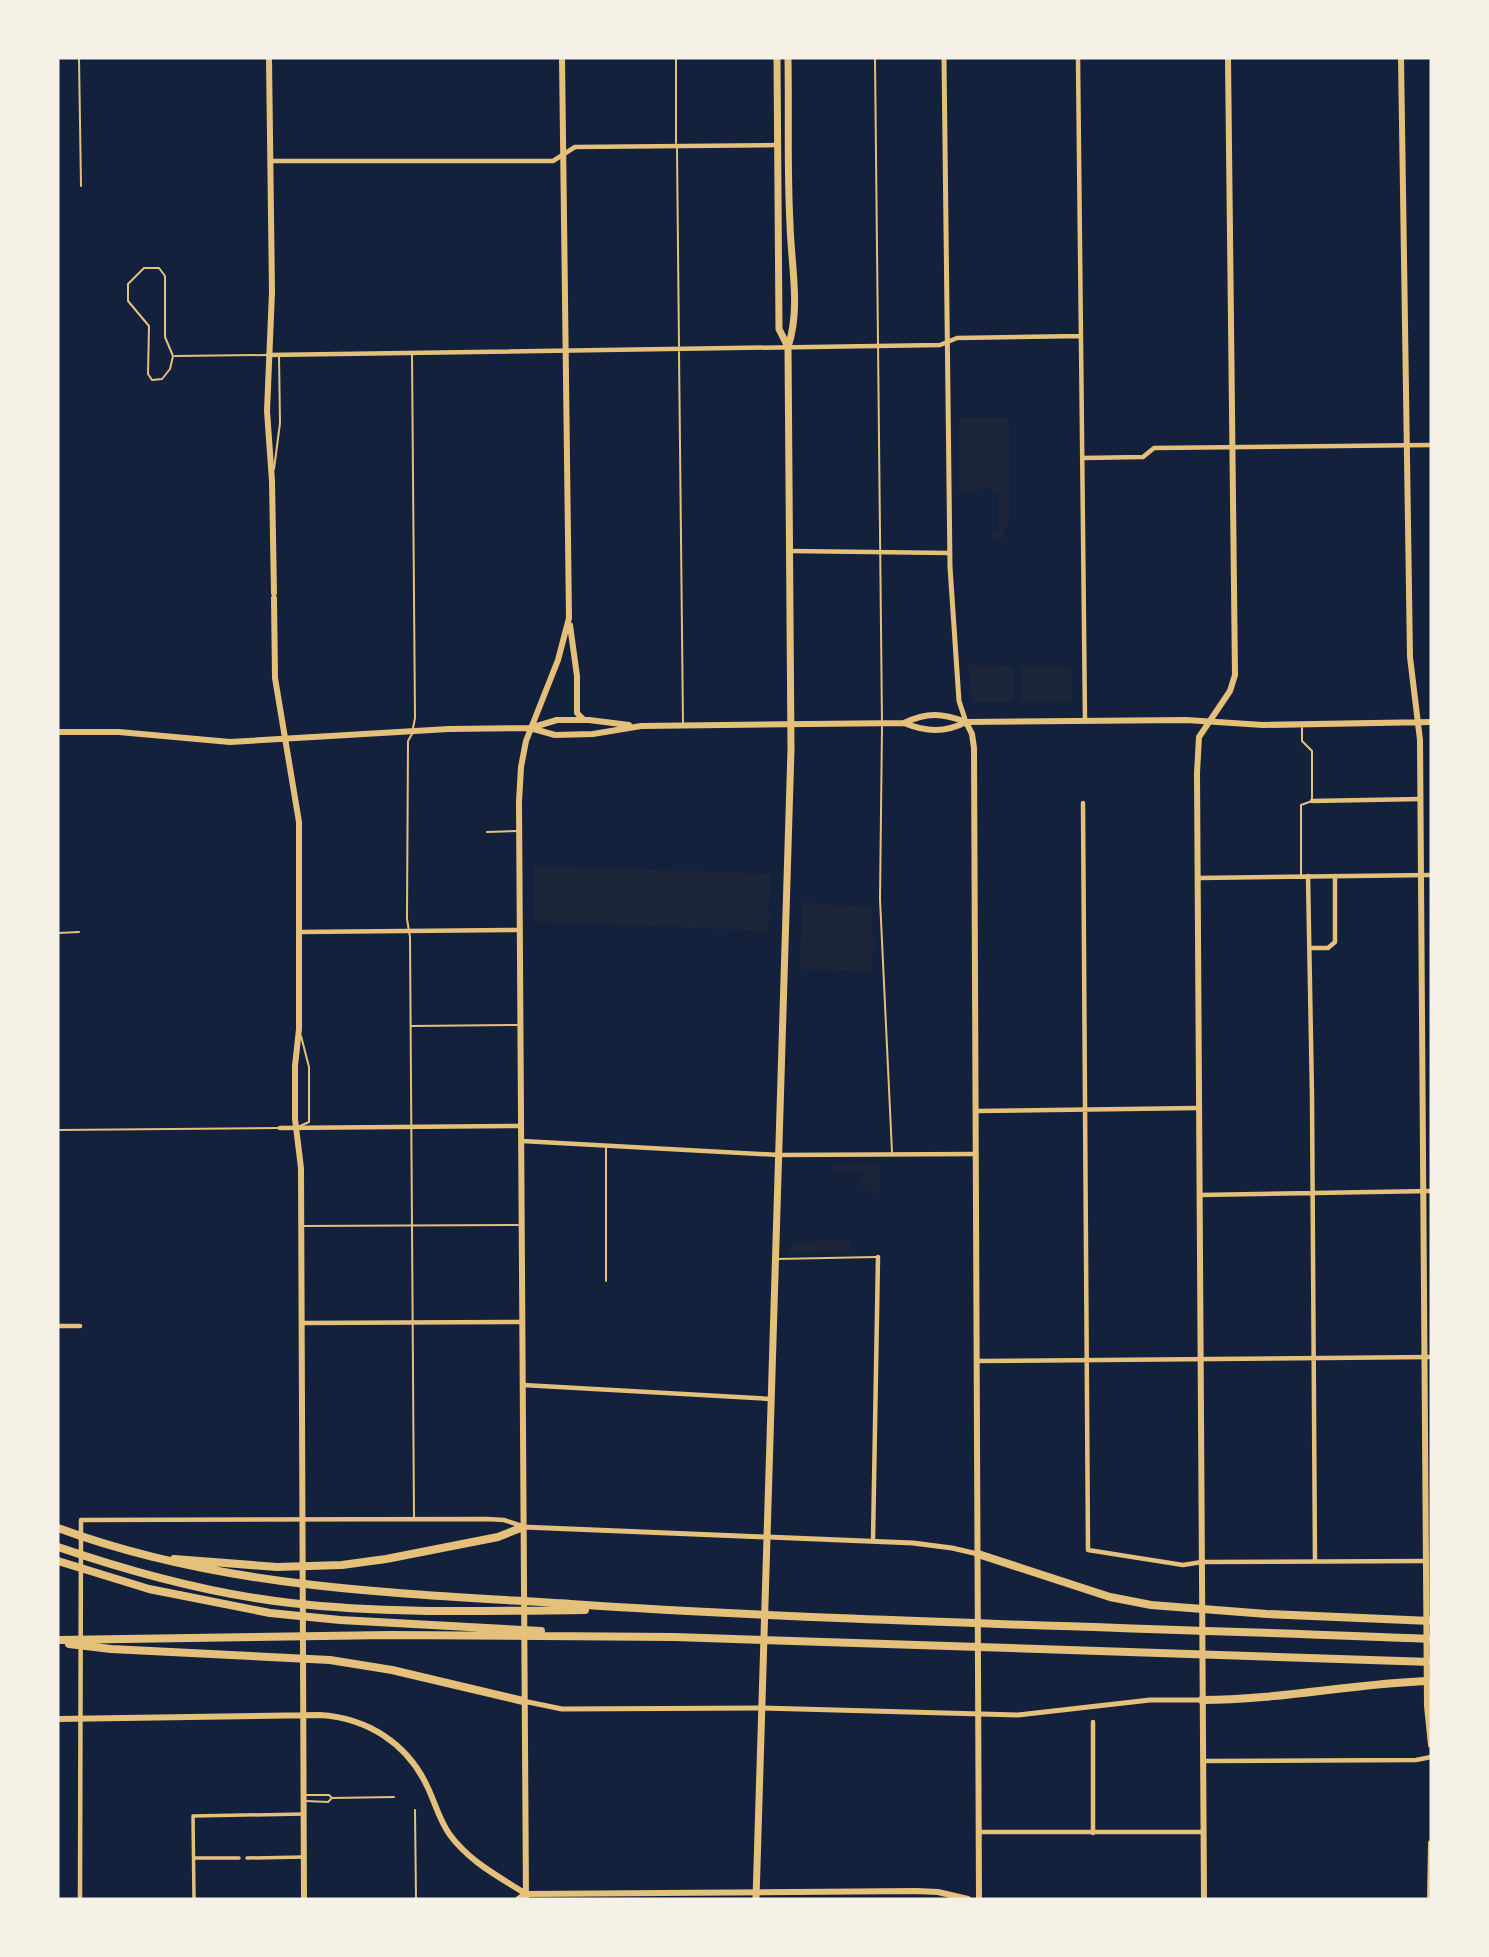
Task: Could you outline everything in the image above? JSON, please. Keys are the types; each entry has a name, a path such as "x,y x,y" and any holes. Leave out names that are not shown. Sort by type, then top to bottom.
{"highway":[{"path":"144,1556 293,1568 342,1565 498,1537 523,1527"},
{"path":"58,1528 144,1556 211,1572 289,1584 651,1609 1431,1639"},
{"path":"58,1547 156,1577 220,1592 291,1603 475,1611 651,1609"},
{"path":"978,1554 1129,1601 1223,1611 1431,1621"},
{"path":"58,1561 149,1589 270,1613 340,1619 630,1636 1431,1662"},
{"path":"58,1642 376,1635 630,1636"},
{"path":"58,1642 111,1649 311,1658 392,1670 523,1701"},
{"path":"1202,1700 1267,1698 1431,1681"}],"main road":[{"path":"268,58 272,292 267,411 272,481 275,678 298,810 299,1029 296,1128 301,1168 304,1899"},
{"path":"562,58 569,618 577,676 577,713 580,718 641,726 904,723 922,730 948,730 966,722 1084,720 1241,724 1431,722"},
{"path":"778,58 779,329 788,347"},
{"path":"756,1896 769,1537 791,724 788,347 794,329 794,308 788,58"},
{"path":"1204,1899 1198,745 1199,737 1230,691 1235,675 1228,58"},
{"path":"1401,58 1410,657 1419,723 1421,799 1427,1191 1427,1717 1431,1745"},
{"path":"523,1898 523,1225 519,831 521,772 530,728 558,660 569,618"},
{"path":"904,723 921,715 949,715 966,722 972,734 974,748 979,1899"},
{"path":"58,732 120,732 221,742 413,731 530,728 556,720 589,720"},
{"path":"530,728 555,735 593,734 641,726"},
{"path":"58,1719 332,1716 372,1728 391,1740 410,1759 423,1777 442,1822 463,1851 523,1898 869,1895 928,1892 968,1899"},
{"path":"1430,1899 1431,1843"}],"street":[{"path":"944,58 950,553 959,701 966,722"},
{"path":"1078,58 1084,720"},
{"path":"270,162 553,162 575,147 778,145"},
{"path":"268,355 940,345 957,338 1081,336"},
{"path":"1082,458 1143,457 1154,448 1431,445"},
{"path":"790,551 950,553"},
{"path":"1312,801 1421,799"},
{"path":"1083,803 1088,1550 1183,1565 1202,1562 1426,1560"},
{"path":"1199,878 1431,875"},
{"path":"1305,876 1310,948 1315,1562"},
{"path":"1310,948 1328,948 1335,942 1335,876"},
{"path":"299,932 521,930"},
{"path":"976,1111 1200,1108"},
{"path":"280,1128 522,1126"},
{"path":"522,1141 779,1155 976,1154"},
{"path":"1200,1195 1427,1191"},
{"path":"873,1541 878,1257"},
{"path":"301,1323 523,1322"},
{"path":"58,1326 80,1326"},
{"path":"977,1361 1428,1357"},
{"path":"523,1385 772,1399"},
{"path":"80,1899 81,1520 495,1519 523,1527 873,1541 936,1545 978,1554"},
{"path":"523,1701 562,1709 762,1708 1018,1715 1141,1701 1202,1700"},
{"path":"1093,1722 1093,1833"},
{"path":"1203,1761 1416,1760 1431,1757"},
{"path":"194,1899 193,1816 304,1814"},
{"path":"980,1832 1204,1832"},
{"path":"247,1857 304,1857"},
{"path":"194,1858 239,1858"}],"lane":[{"path":"79,58 81,186"},
{"path":"676,58 683,725"},
{"path":"875,58 882,723 880,900 892,1155"},
{"path":"144,268 159,268 165,276 165,337 173,356 170,369 163,379 152,380 148,374 149,326 128,301 128,284 144,268"},
{"path":"412,353 415,718 408,741 408,930 411,937 414,1518"},
{"path":"173,356 268,355"},
{"path":"272,481 280,424 279,355"},
{"path":"1301,724 1301,741 1312,751 1312,801 1301,805 1305,876"},
{"path":"487,832 519,831"},
{"path":"58,933 79,932"},
{"path":"411,1026 521,1025"},
{"path":"296,1128 309,1122 309,1067 299,1029"},
{"path":"58,1130 280,1128"},
{"path":"606,1145 606,1281"},
{"path":"300,1227 523,1225"},
{"path":"776,1259 878,1257"},
{"path":"304,1798 329,1795 332,1798 394,1797"},
{"path":"304,1798 328,1802 332,1798"},
{"path":"415,1810 416,1899"}],"shaded area":[{"path":"959,418 1009,418 1009,526 1004,526 1004,538 993,538 993,530 999,530 999,495 993,494 992,488 979,488 978,492 959,492"},
{"path":"968,665 1013,666 1014,699 1010,702 972,702"},
{"path":"1021,667 1071,667 1072,701 1024,701 1021,698"},
{"path":"534,866 770,874 768,931 534,921"},
{"path":"802,903 872,907 873,971 800,969"},
{"path":"834,1165 880,1165 880,1193 871,1193 871,1185 860,1185 863,1171 833,1170"},
{"path":"816,1240 849,1240 851,1252 791,1253 792,1242 811,1243"}]}
